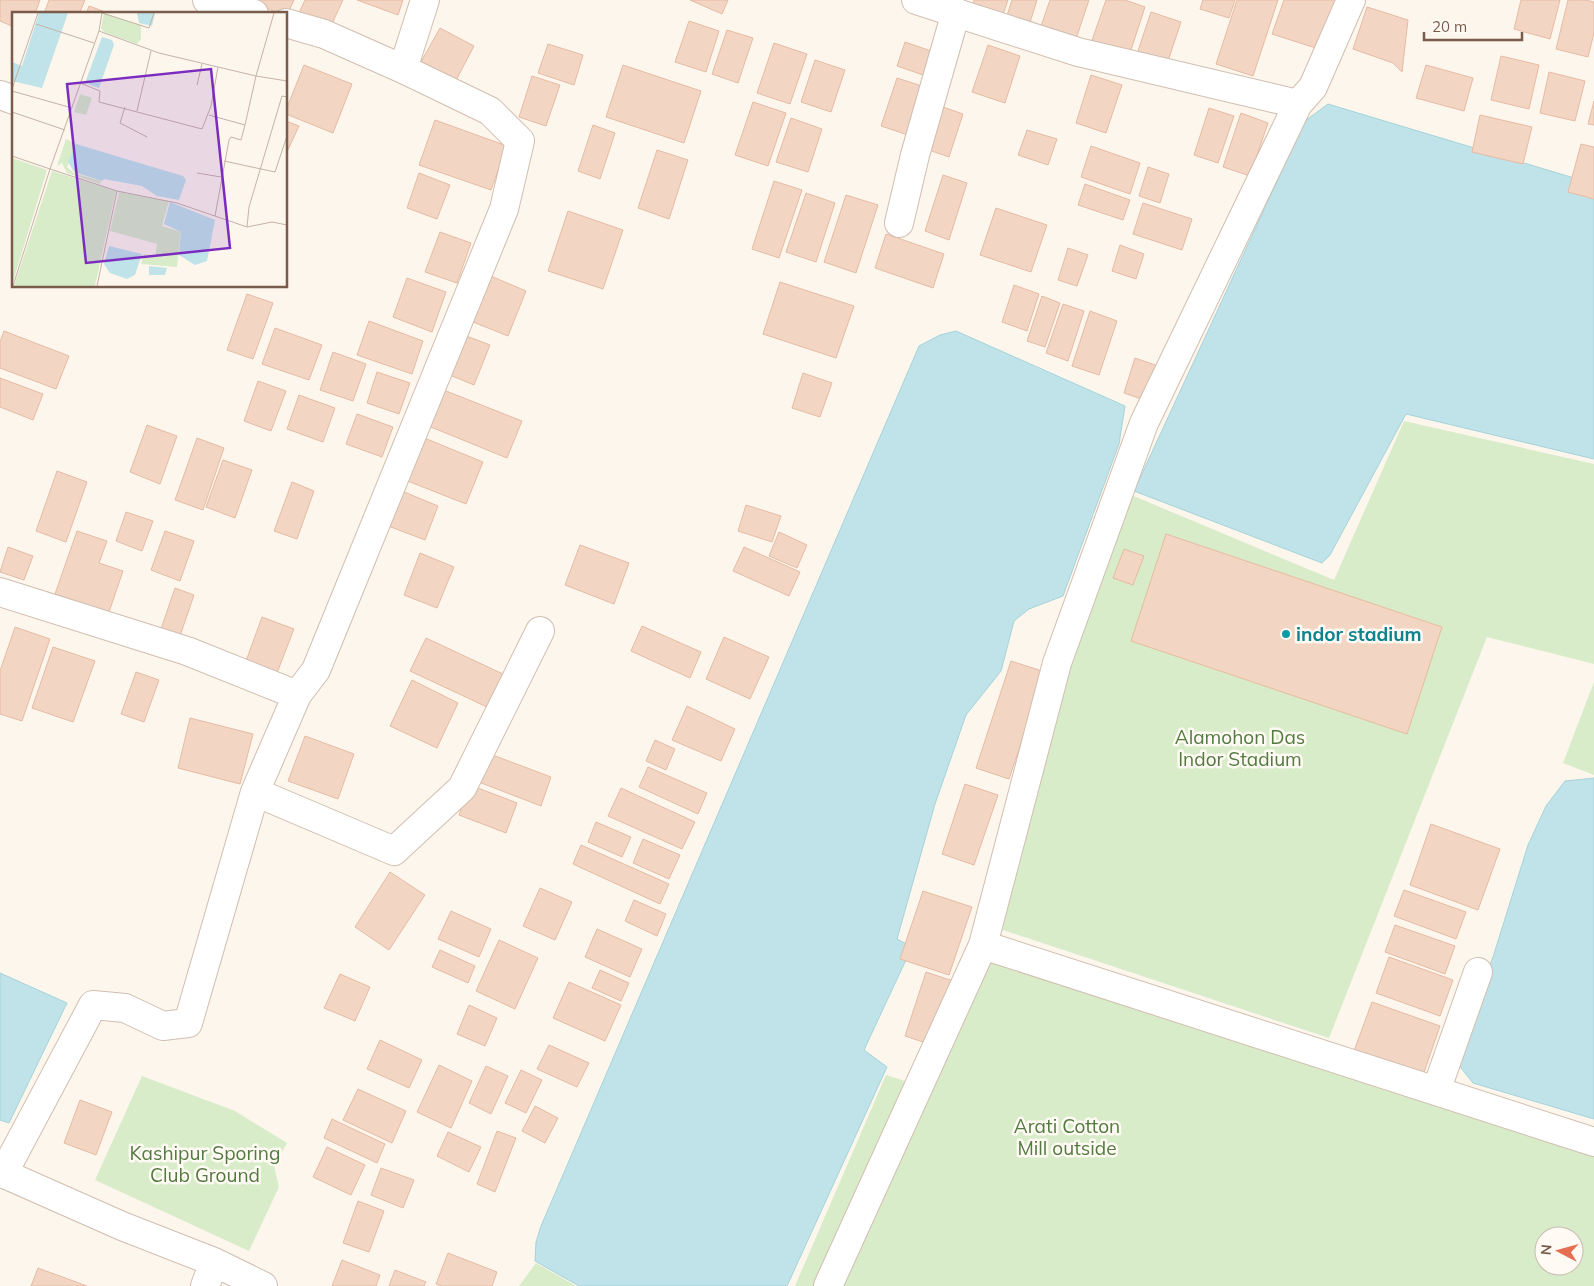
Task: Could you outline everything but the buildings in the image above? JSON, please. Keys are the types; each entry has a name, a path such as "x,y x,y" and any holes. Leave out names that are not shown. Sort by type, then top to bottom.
{"street":[{"path":"207,0 247,12"},
{"path":"403,68 425,0"},
{"path":"916,0 1078,52 1298,104"},
{"path":"828,1286 983,945 1057,663 1144,424 1298,104 1313,87 1351,0"},
{"path":"899,223 915,154 956,12"},
{"path":"263,1286 210,1274 122,1226 2,1173 93,1005 125,1008 163,1026 188,1023 255,792 297,695 316,670 504,209 520,141 490,111 403,68 324,34 288,24"},
{"path":"0,95 12,99"},
{"path":"0,592 187,651 297,695"},
{"path":"255,792 394,850 462,788 540,631"},
{"path":"983,945 1594,1142"},
{"path":"1436,1091 1478,972"}],"green space":[{"name":"Alamohon Das Indor Stadium","path":"1404,421 1594,464 1594,664 1487,637 1329,1038 994,927 1077,622 1124,492 1334,580"},
{"path":"1594,682 1594,775 1563,763"},
{"name":"Arati Cotton Mill outside","path":"984,955 1594,1155 1594,1286 843,1286"},
{"path":"886,1075 911,1083 816,1286 795,1286"},
{"name":"Kashipur Sporing Club Ground","path":"142,1076 235,1111 287,1143 274,1166 279,1187 249,1251 95,1180"},
{"path":"536,1263 576,1286 519,1286"}],"water":[{"path":"1328,104 1594,184 1594,459 1406,414 1330,555 1322,563 1134,491 1305,121"},
{"path":"956,331 1125,406 1119,444 1063,596 1029,609 1014,621 1001,671 966,715 935,804 897,939 912,947 864,1050 887,1067 787,1286 579,1286 535,1261 536,1242 541,1226 919,346 940,335"},
{"path":"1594,778 1594,1119 1473,1083 1461,1068 1456,1050 1493,957 1528,845 1546,806 1565,781"},
{"path":"0,973 67,1003 9,1123 0,1120"}],"place":[{"name":"indor stadium","path":"1286,634"}]}
